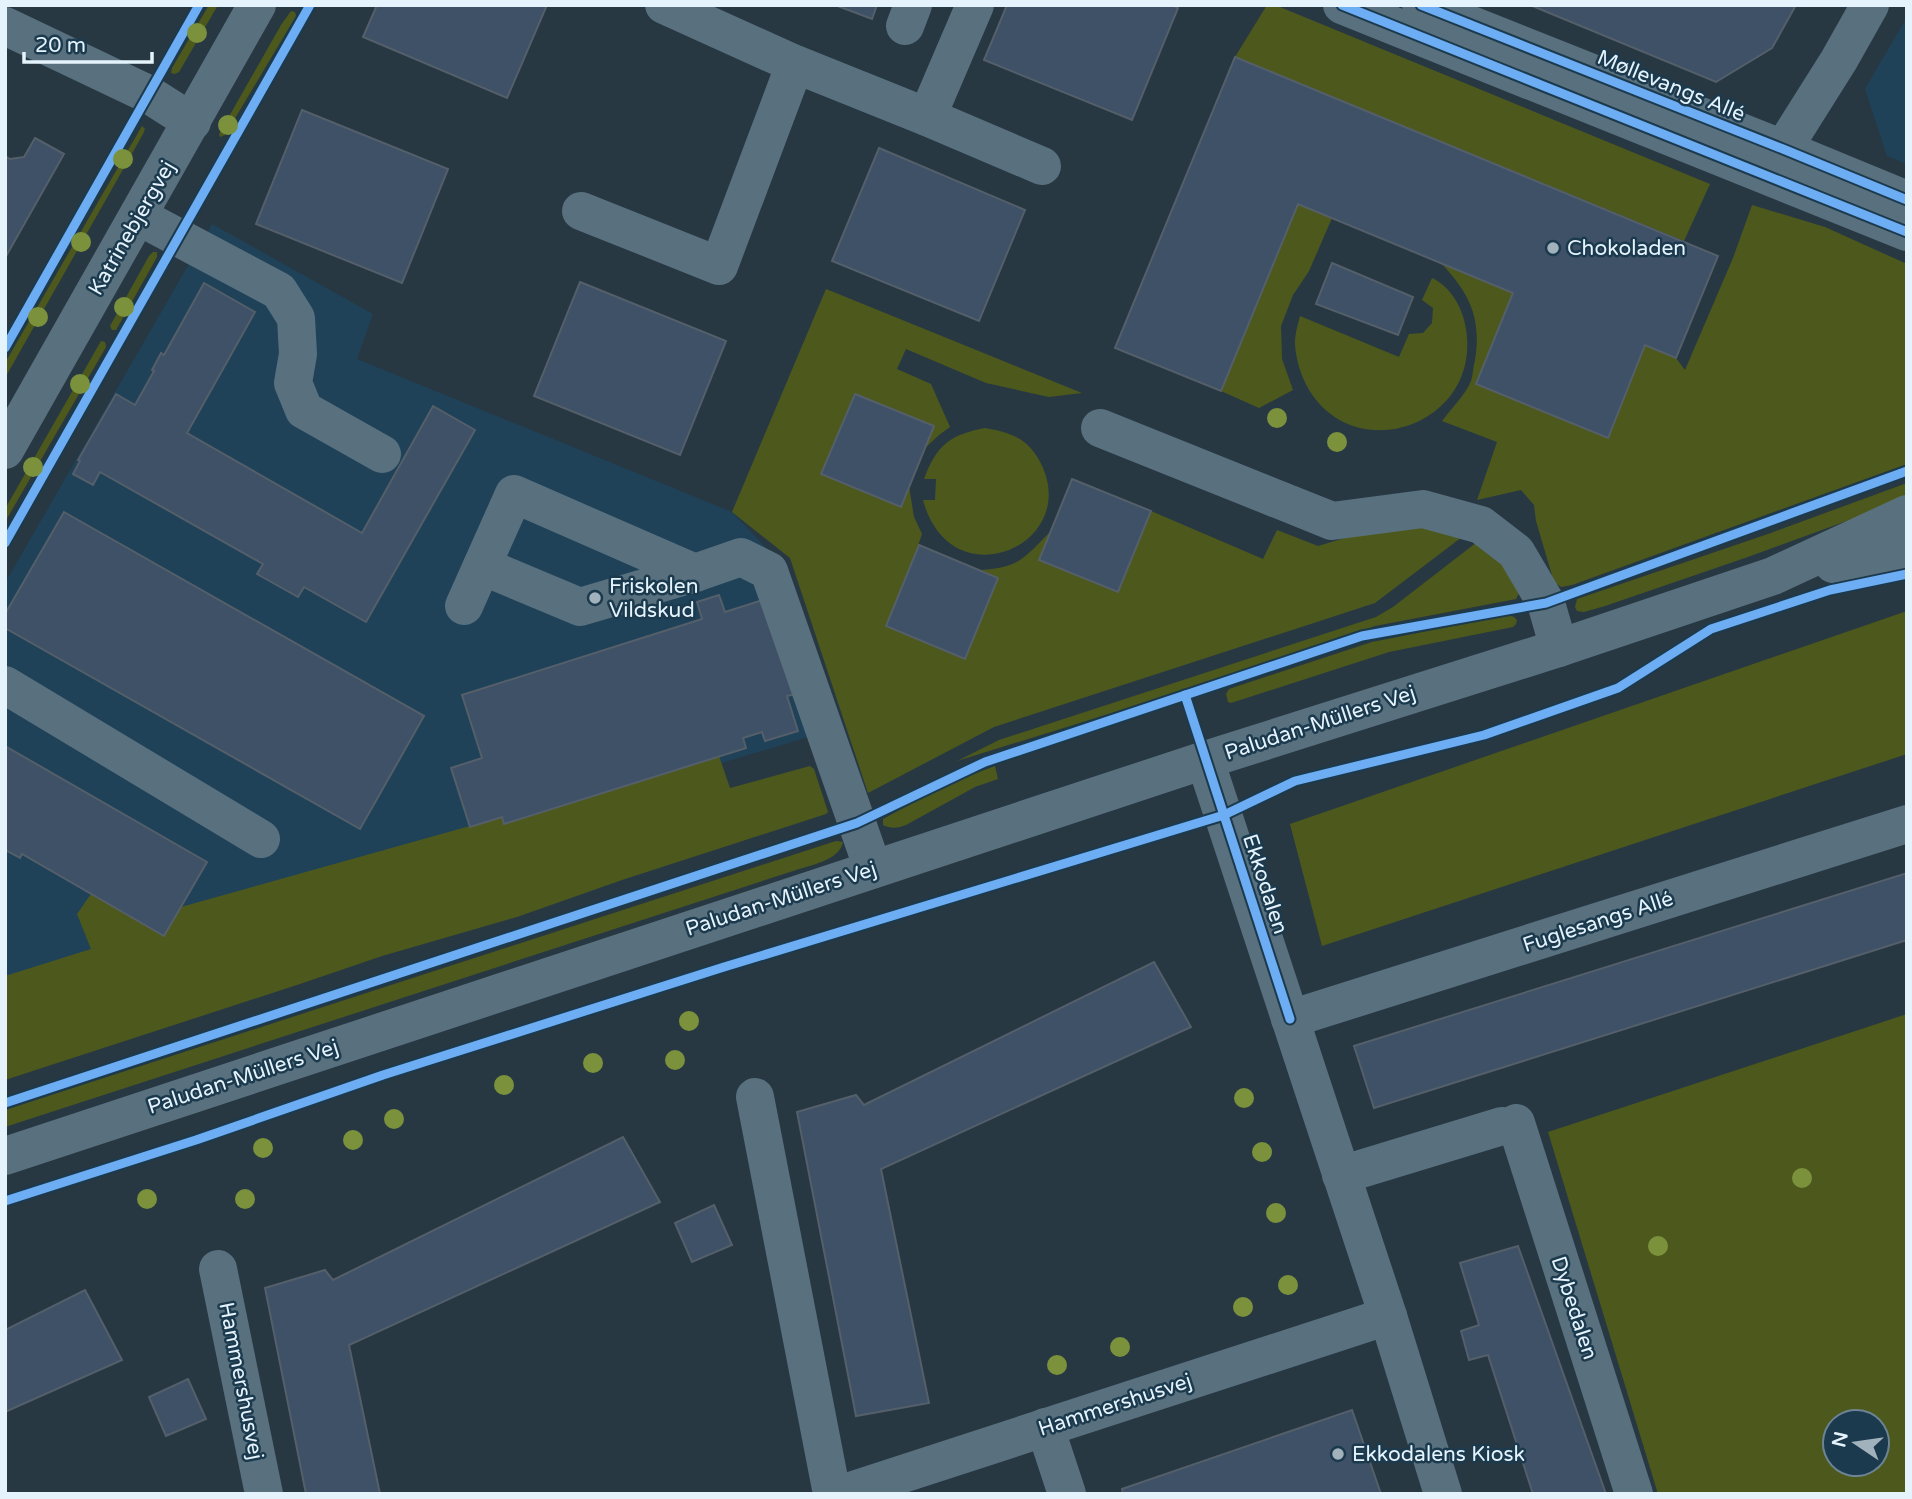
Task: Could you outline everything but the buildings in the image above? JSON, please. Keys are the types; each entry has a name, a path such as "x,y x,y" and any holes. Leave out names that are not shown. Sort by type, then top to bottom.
{"street":[{"name":"Katrinebjergvej","path":"5,450 257,5"},
{"path":"664,5 795,64 1042,166"},
{"path":"927,117 975,5"},
{"path":"1342,5 1907,232"},
{"name":"Møllevangs Allé","path":"1421,5 1907,200"},
{"path":"1783,149 1870,5"},
{"path":"8,33 148,94 192,122"},
{"path":"581,211 719,266 795,64"},
{"path":"138,216 279,291 296,318 298,354 293,383 304,410 382,454"},
{"path":"1100,428 1332,521 1423,509 1481,525 1516,552 1546,603 1559,648"},
{"path":"464,606 514,494 695,573"},
{"name":"Paludan-Müllers Vej","path":"5,1156 1205,760 1559,648 1773,576 1907,514"},
{"name":"Paludan-Müllers Vej","path":"1773,576 1907,549"},
{"path":"482,566 580,607 741,557 769,571 873,869"},
{"path":"5,685 261,839"},
{"name":"Ekkodalen","path":"1205,760 1388,1316 1443,1494"},
{"name":"Fuglesangs Allé","path":"1290,1019 1907,824"},
{"name":"Hammershusvej","path":"755,1097 853,1492 1388,1316"},
{"name":"Dybedalen","path":"1341,1175 1509,1124 1634,1494"},
{"name":"Hammershusvej","path":"218,1269 264,1494"},
{"path":"1045,1427 1067,1494"}],"shaded area":[{"path":"1907,17 1907,164 1887,156 1865,89"},
{"path":"212,224 373,314 357,359 732,512 772,554 834,729 5,981 5,583"}],"green space":[{"path":"209,5 218,5 179,72 171,73 172,68"},
{"path":"1267,5 1275,5 1710,184 1684,241 1235,57"},
{"path":"291,11 295,12 296,16 225,135 220,137 219,134"},
{"path":"142,126 145,129 143,134 5,378 5,363"},
{"path":"1298,204 1332,218 1309,271 1293,295 1281,326 1282,359 1293,390 1259,408 1221,391"},
{"path":"1752,205 1825,227 1907,264 1907,464 1561,587 1554,582 1534,505 1521,490 1477,500 1497,442 1442,421 1471,381 1477,331 1466,295 1440,262 1513,293 1476,384 1608,438 1645,345 1676,358 1685,370 1733,258"},
{"path":"153,252 157,252 157,257 116,330 112,330 110,326"},
{"path":"1432,278 1445,287 1455,299 1466,329 1465,364 1453,392 1432,413 1406,426 1377,430 1348,424 1322,407 1303,378 1298,361 1295,339 1300,316 1399,357 1409,334 1423,333 1432,323 1433,308 1422,300"},
{"path":"826,289 1082,393 1049,397 986,383 906,349 897,369 931,384 950,427 924,449 934,426 854,394 822,474 901,507 909,486 914,517 922,534 913,560 965,658 998,578 981,570 1013,564 1050,532 1039,560 1118,592 1151,511 1263,559 1277,530 1318,546 1403,522 1462,537 1375,603 994,727 868,793 790,558 732,512"},
{"path":"101,341 105,342 106,347 5,522 5,509"},
{"path":"985,428 1013,435 1027,444 1043,468 1049,496 1042,520 1027,539 1006,551 982,555 958,548 937,531 923,500 935,500 936,479 924,479 934,458 946,443 962,434"},
{"path":"1907,483 1907,499 1605,606 1584,612 1577,611 1575,607 1577,599"},
{"path":"1477,542 1505,561 1520,591 1516,599 1375,626 957,761 999,740 1376,617 1393,607"},
{"path":"1907,611 1907,754 1322,946 1290,824"},
{"path":"1509,615 1517,620 1513,627 1389,652 1228,702 1226,694 1229,689 1372,642"},
{"path":"719,756 730,788 810,766 814,769 828,812 517,917 382,956 5,1080 5,976 91,949 77,914 91,894 164,936 181,907 502,817 505,824"},
{"path":"995,766 998,779 975,787 906,825 894,828 883,825 883,819 950,783"},
{"path":"836,841 843,842 836,854 815,864 5,1127 5,1110"},
{"path":"1907,1014 1907,1494 1658,1494 1548,1132"}],"cycle path":[{"path":"5,348 199,5"},
{"path":"5,543 310,5"},
{"path":"1342,5 1907,232"},
{"path":"1421,5 1907,200"},
{"path":"5,1103 857,823 985,762 1362,636 1546,603 1907,471"},
{"path":"5,1201 196,1140 383,1075 724,967 1224,815 1295,781 1484,735 1618,688 1711,629 1830,590 1907,574"},
{"path":"1185,695 1290,1019"}],"place":[{"name":"Chokoladen","path":"1553,248"},
{"name":"Friskolen Vildskud","path":"595,598"},
{"name":"Ekkodalens Kiosk","path":"1338,1454"}]}
